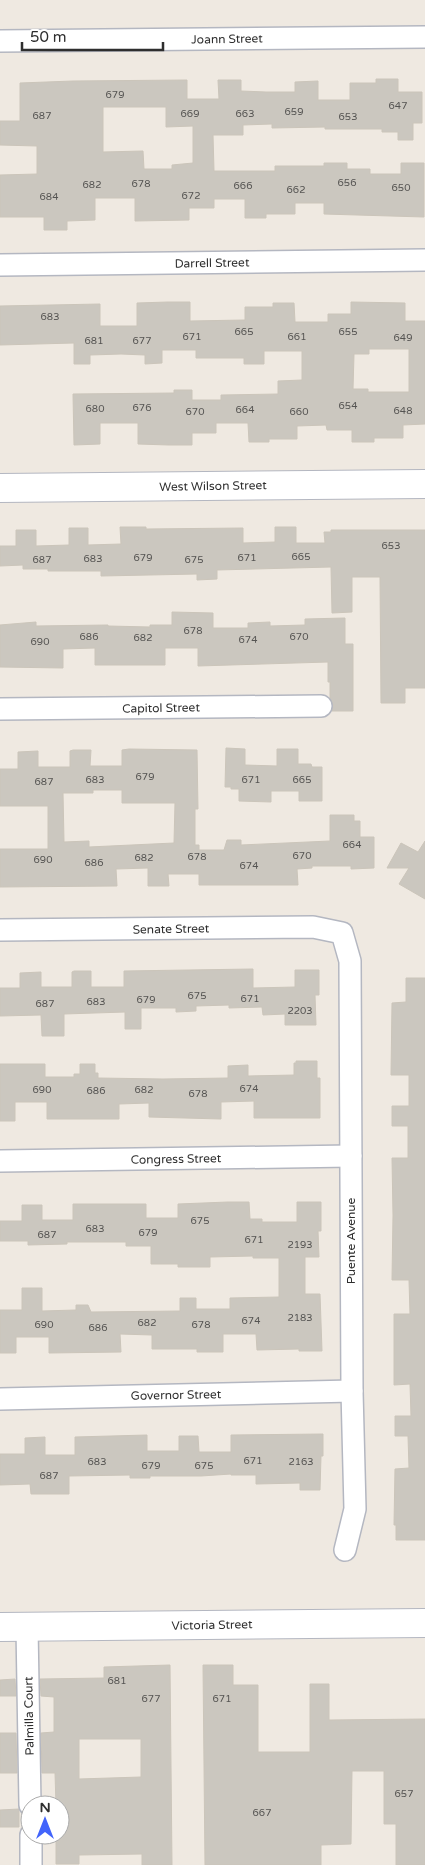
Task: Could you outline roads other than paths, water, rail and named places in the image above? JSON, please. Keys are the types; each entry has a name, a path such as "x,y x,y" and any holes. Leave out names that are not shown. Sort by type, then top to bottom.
{"main road":[{"name":"West Wilson Street","path":"0,488 425,484"},
{"name":"Victoria Street","path":"0,1627 425,1623"}],"street":[{"name":"Joann Street","path":"0,41 425,37"},
{"name":"Darrell Street","path":"0,265 425,260"},
{"name":"Capitol Street","path":"0,709 321,706"},
{"name":"Senate Street","path":"0,930 313,927 342,933"},
{"name":"Puente Avenue","path":"342,933 350,961 352,1391 355,1509 346,1550"},
{"name":"Congress Street","path":"0,1161 351,1156"},
{"name":"Governor Street","path":"0,1399 352,1391"},
{"name":"Palmilla Court","path":"27,1626 30,1795"},
{"path":"31,1845 31,1865"}]}
